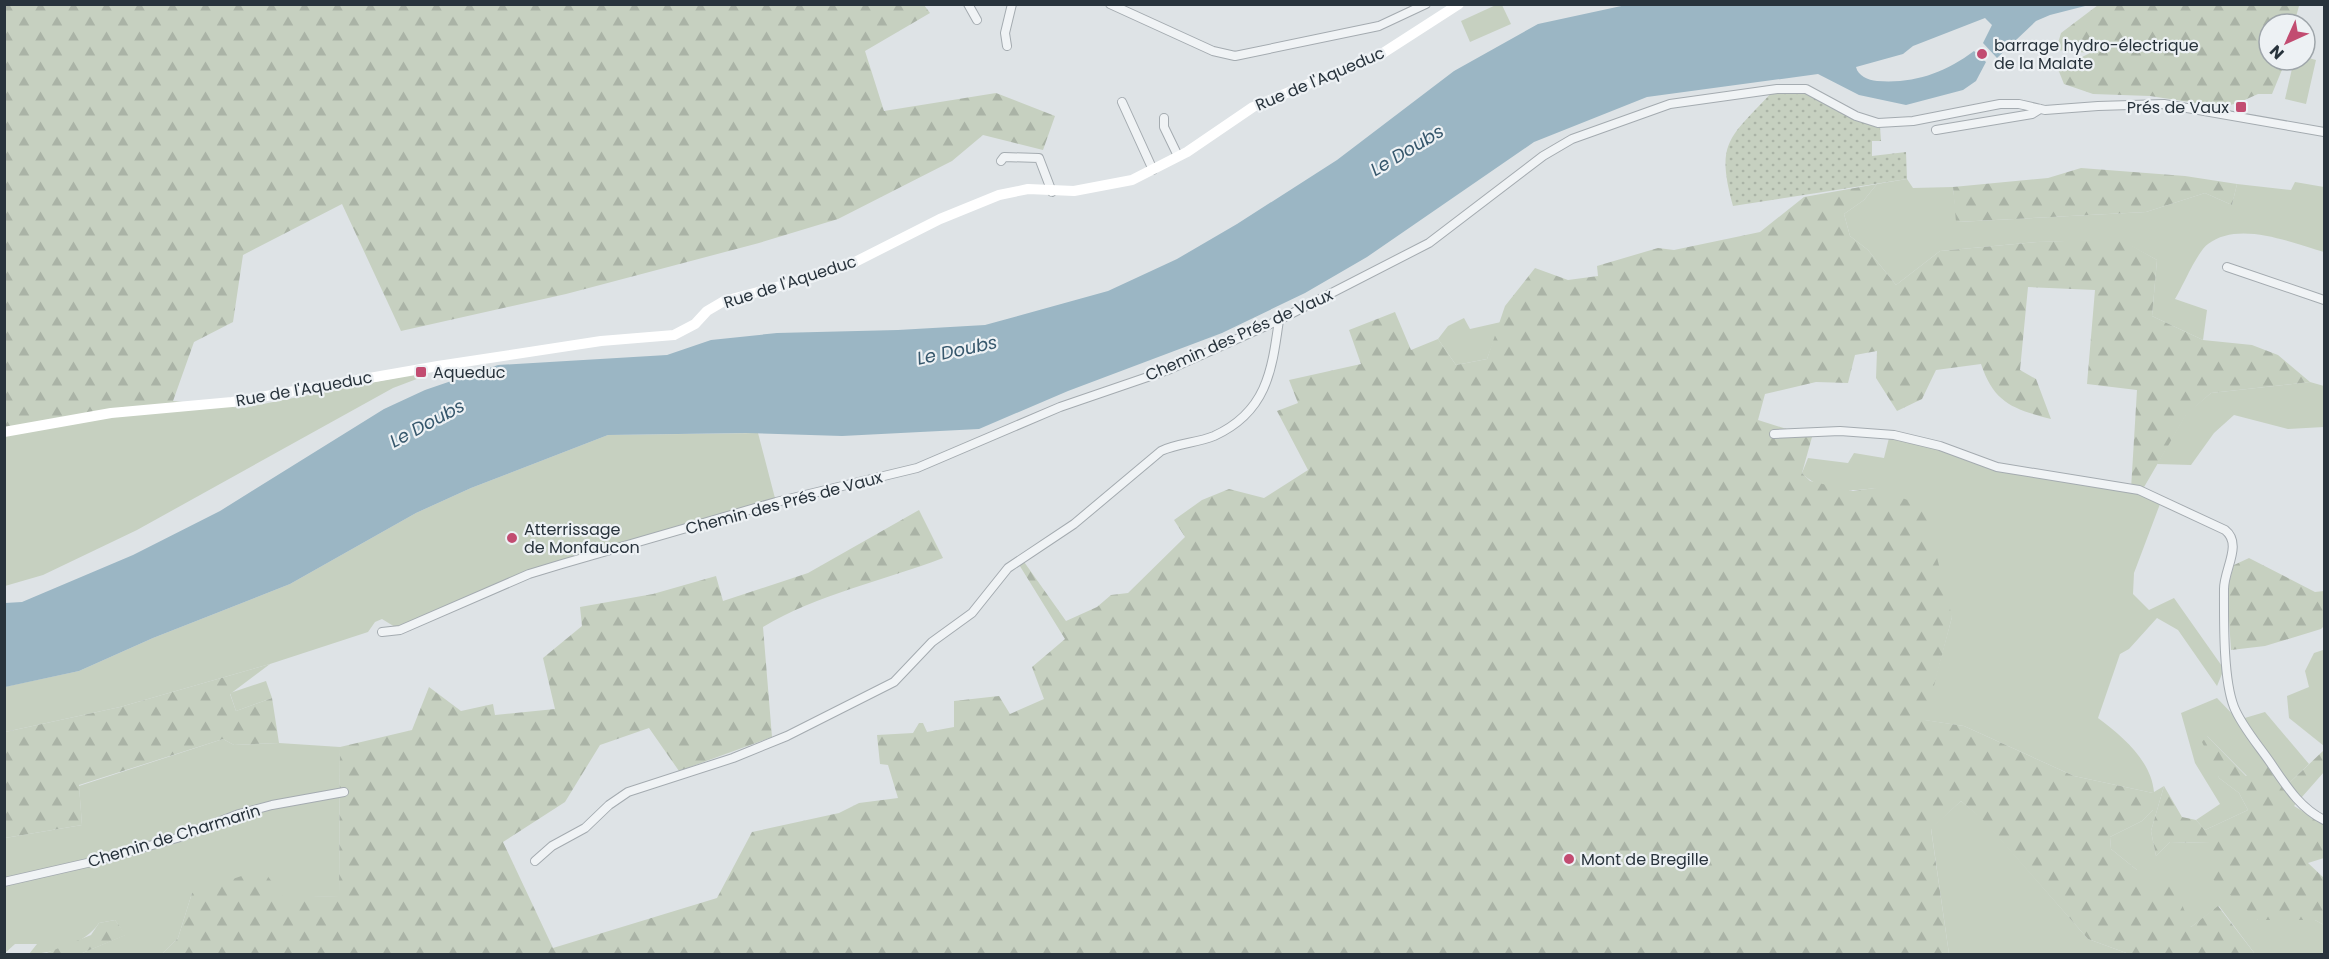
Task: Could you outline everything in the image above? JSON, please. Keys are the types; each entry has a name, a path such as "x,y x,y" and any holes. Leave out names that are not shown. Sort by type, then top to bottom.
{"street":[{"path":"968,4 977,20"},
{"path":"1007,46 1005,33 1012,4"},
{"path":"1110,4 1213,51 1234,56 1372,28 1426,4"},
{"name":"Rue de l'Aqueduc","path":"4,432 111,413 232,402 438,366 601,341 674,335 695,324 707,311 724,301 810,278 853,263 940,219 999,195 1028,189 1052,192 1121,183 1153,170 1253,107 1383,53 1459,4"},
{"name":"Chemin des Prés de Vaux","path":"382,632 400,630 529,574 776,502 917,468 1049,411 1168,370 1279,320 1429,243 1543,156 1572,139 1670,104 1777,89 1806,89 1856,116 1878,123 1895,124 2000,104 2019,104 2040,109 2164,104 2325,132"},
{"path":"1122,102 1153,170"},
{"name":"Chemin des Prés de Vaux","path":"1936,130 2032,114 2040,109"},
{"path":"1164,118 1164,127 1178,156"},
{"path":"1001,161 1004,158 1039,158 1052,192"},
{"path":"2228,267 2325,300"},
{"path":"535,861 552,846 585,828 609,805 628,792 733,758 828,717 902,675 932,642 972,613 1008,568 1074,524 1161,452 1173,445 1213,436 1239,418 1255,403 1268,383 1279,320"},
{"path":"1774,434 1840,431 1888,434 1940,446 1997,467 2139,490 2225,530 2232,535 2234,544 2224,582 2228,677 2234,708 2292,794 2307,810 2325,820"},
{"name":"Chemin de Charmarin","path":"4,882 96,861 177,838 239,814 272,805 344,792"}],"green space":[{"path":"1498,4 1502,5 1511,24 1470,42 1461,21"},
{"path":"4,5 924,5 930,13 865,51 884,111 996,93 1055,116 1043,150 983,135 952,161 838,219 759,243 566,294 401,331 342,204 243,255 233,322 194,342 173,401 140,411 5,428"},
{"path":"2098,5 2299,6 2297,12 2257,12 2257,72 2281,72 2272,94 2258,94 2222,107 2150,96 2093,94 2064,84 2058,69 2090,53 2056,50 2061,33"},
{"path":"2291,72 2313,72 2306,104 2285,99"},
{"path":"1772,92 1804,92 1854,120 1880,127 1881,141 1872,141 1872,156 1906,152 1907,179 1733,206 1728,184 1726,153 1736,131"},
{"path":"2081,168 2185,176 2237,184 2232,205 2205,193 2146,212 1956,222 1953,187 2048,178"},
{"path":"1907,179 1913,188 1953,187 1957,222 2146,212 2205,193 2232,205 2237,184 2291,190 2295,182 2324,187 2324,252 2281,239 2250,234 2221,237 2208,244 2195,261 2175,299 2207,310 2203,340 2152,316 2157,260 2120,240 2037,242 1940,251 1896,285 1868,250 1850,236 1844,214 1864,200 1877,184"},
{"path":"1877,184 1864,200 1844,214 1850,236 1868,250 1896,285 1940,251 2037,242 2120,239 2157,260 2152,316 2203,340 2252,345 2278,355 2310,382 2211,393 2186,415 2140,494 2131,489 2137,390 2087,384 2095,290 2028,287 2020,370 2036,379 2051,419 2026,412 1999,396 1992,388 1981,364 1936,370 1922,399 1897,411 1876,378 1877,351 1855,355 1848,383 1816,382 1765,394 1758,420 1812,437 1802,473 1810,481 1853,491 1875,488 1924,506 1952,617 1925,720 1964,726 2074,776 2153,793 2153,810 2142,821 2110,837 2111,849 2137,870 2137,882 2173,882 2191,927 2218,906 2255,954 2129,954 2088,939 1984,821 1961,801 1931,829 1949,954 162,954 178,938 192,893 262,869 284,897 339,896 340,747 412,730 429,687 461,711 493,704 495,715 555,709 543,658 582,626 580,607 653,594 716,576 723,601 808,573 919,510 943,558 828,597 763,627 772,737 679,771 649,728 600,745 565,802 503,842 553,948 717,898 752,832 839,813 859,803 898,798 888,765 880,764 877,735 913,733 919,723 923,723 927,732 954,727 954,701 999,696 1010,714 1044,699 1032,667 1065,639 1018,563 1022,559 1066,621 1097,607 1111,595 1128,593 1185,537 1174,520 1202,500 1229,489 1264,498 1308,470 1277,411 1298,403 1289,380 1361,364 1349,330 1395,312 1411,350 1438,339 1456,365 1487,359 1505,306 1535,268 1568,280 1598,276 1597,266 1658,248 1674,250 1760,232 1804,197"},
{"path":"1464,318 1470,329 1501,322 1487,359 1456,365 1438,339 1448,326"},
{"path":"421,373 422,377 393,388 137,530 43,575 5,586 5,427 173,401 243,408"},
{"path":"2310,382 2324,386 2324,427 2288,429 2234,415 2214,433 2191,465 2157,464 2186,414 2211,393"},
{"name":"Atterrissage de Monfaucon","path":"758,433 776,502 529,574 400,630 382,619 375,622 368,632 270,664 120,707 5,732 4,687 79,671 153,638 290,584 416,513 471,488 608,435"},
{"path":"1889,438 1940,449 1993,470 2131,489 2160,504 2134,573 2133,594 2149,610 2174,598 2224,669 2217,686 2178,630 2157,618 2129,649 2120,654 2098,718 2125,741 2141,759 2152,780 2154,792 2164,786 2151,831 2156,856 2170,842 2210,843 2258,920 2315,920 2324,925 2324,954 2255,954 2219,906 2191,927 2137,882 2137,870 2111,849 2110,837 2142,821 2153,810 2153,793 2074,776 1964,726 1924,720 1952,617 1875,488 1836,489 1817,484 1802,473 1808,458 1848,463 1854,453 1884,458"},
{"path":"2249,558 2315,592 2324,591 2324,626 2321,629 2265,646 2231,650 2227,590 2234,565"},
{"path":"2323,650 2324,746 2289,718 2287,696 2309,687 2305,671 2314,653"},
{"path":"270,664 230,694 236,711 272,698 279,743 234,745 223,739 79,785 82,825 5,838 5,732 120,707"},
{"path":"266,681 272,698 236,711 230,693"},
{"path":"2217,698 2238,720 2265,712 2309,764 2284,788 2247,776 2207,736 2219,778 2239,793 2248,810 2205,830 2196,820 2220,804 2195,763 2181,713"},
{"path":"2207,736 2246,776 2267,766 2284,788 2324,750 2324,772 2294,806 2324,824 2324,858 2308,863 2324,878 2324,925 2315,920 2258,920 2209,876 2210,843 2170,842 2156,856 2151,831 2164,786 2182,817 2196,820 2205,830 2248,810 2239,793 2219,778 2202,742"},
{"path":"223,739 234,745 279,743 340,747 339,896 284,898 192,893 178,938 162,954 80,954 125,935 115,920 99,923 77,942 48,952 29,954 37,944 15,944 5,953 5,838 82,825 79,786"},
{"path":"1961,801 1984,820 2088,939 2129,954 1949,954 1931,828"},
{"path":"115,920 126,935 80,954 44,954 91,935 99,923"}],"water":[{"name":"Le Doubs","path":"1626,5 2089,5 2036,21 1997,58 1983,43 1992,25 1985,18 1913,46 1903,54 1856,67 1859,73 1867,79 1903,81 1940,71 1974,51 1986,62 1976,81 1963,90 1906,105 1859,95 1818,74 1647,97 1534,142 1367,257 1305,293 1222,333 1068,391 979,429 842,436 746,433 608,435 471,488 416,513 290,584 153,638 79,671 5,687 5,603 22,602 133,555 220,511 384,409 425,390 498,365 667,355 711,340 777,333 985,325 1108,291 1177,259 1237,224 1337,160 1454,71 1538,24"}],"place":[{"name":"barrage hydro-électrique de la Malate","path":"1982,54"},
{"name":"Prés de Vaux","path":"2241,107"},
{"name":"Aqueduc","path":"421,372"},
{"name":"Atterrissage de Monfaucon","path":"512,538"},
{"name":"Mont de Bregille","path":"1569,859"}]}
